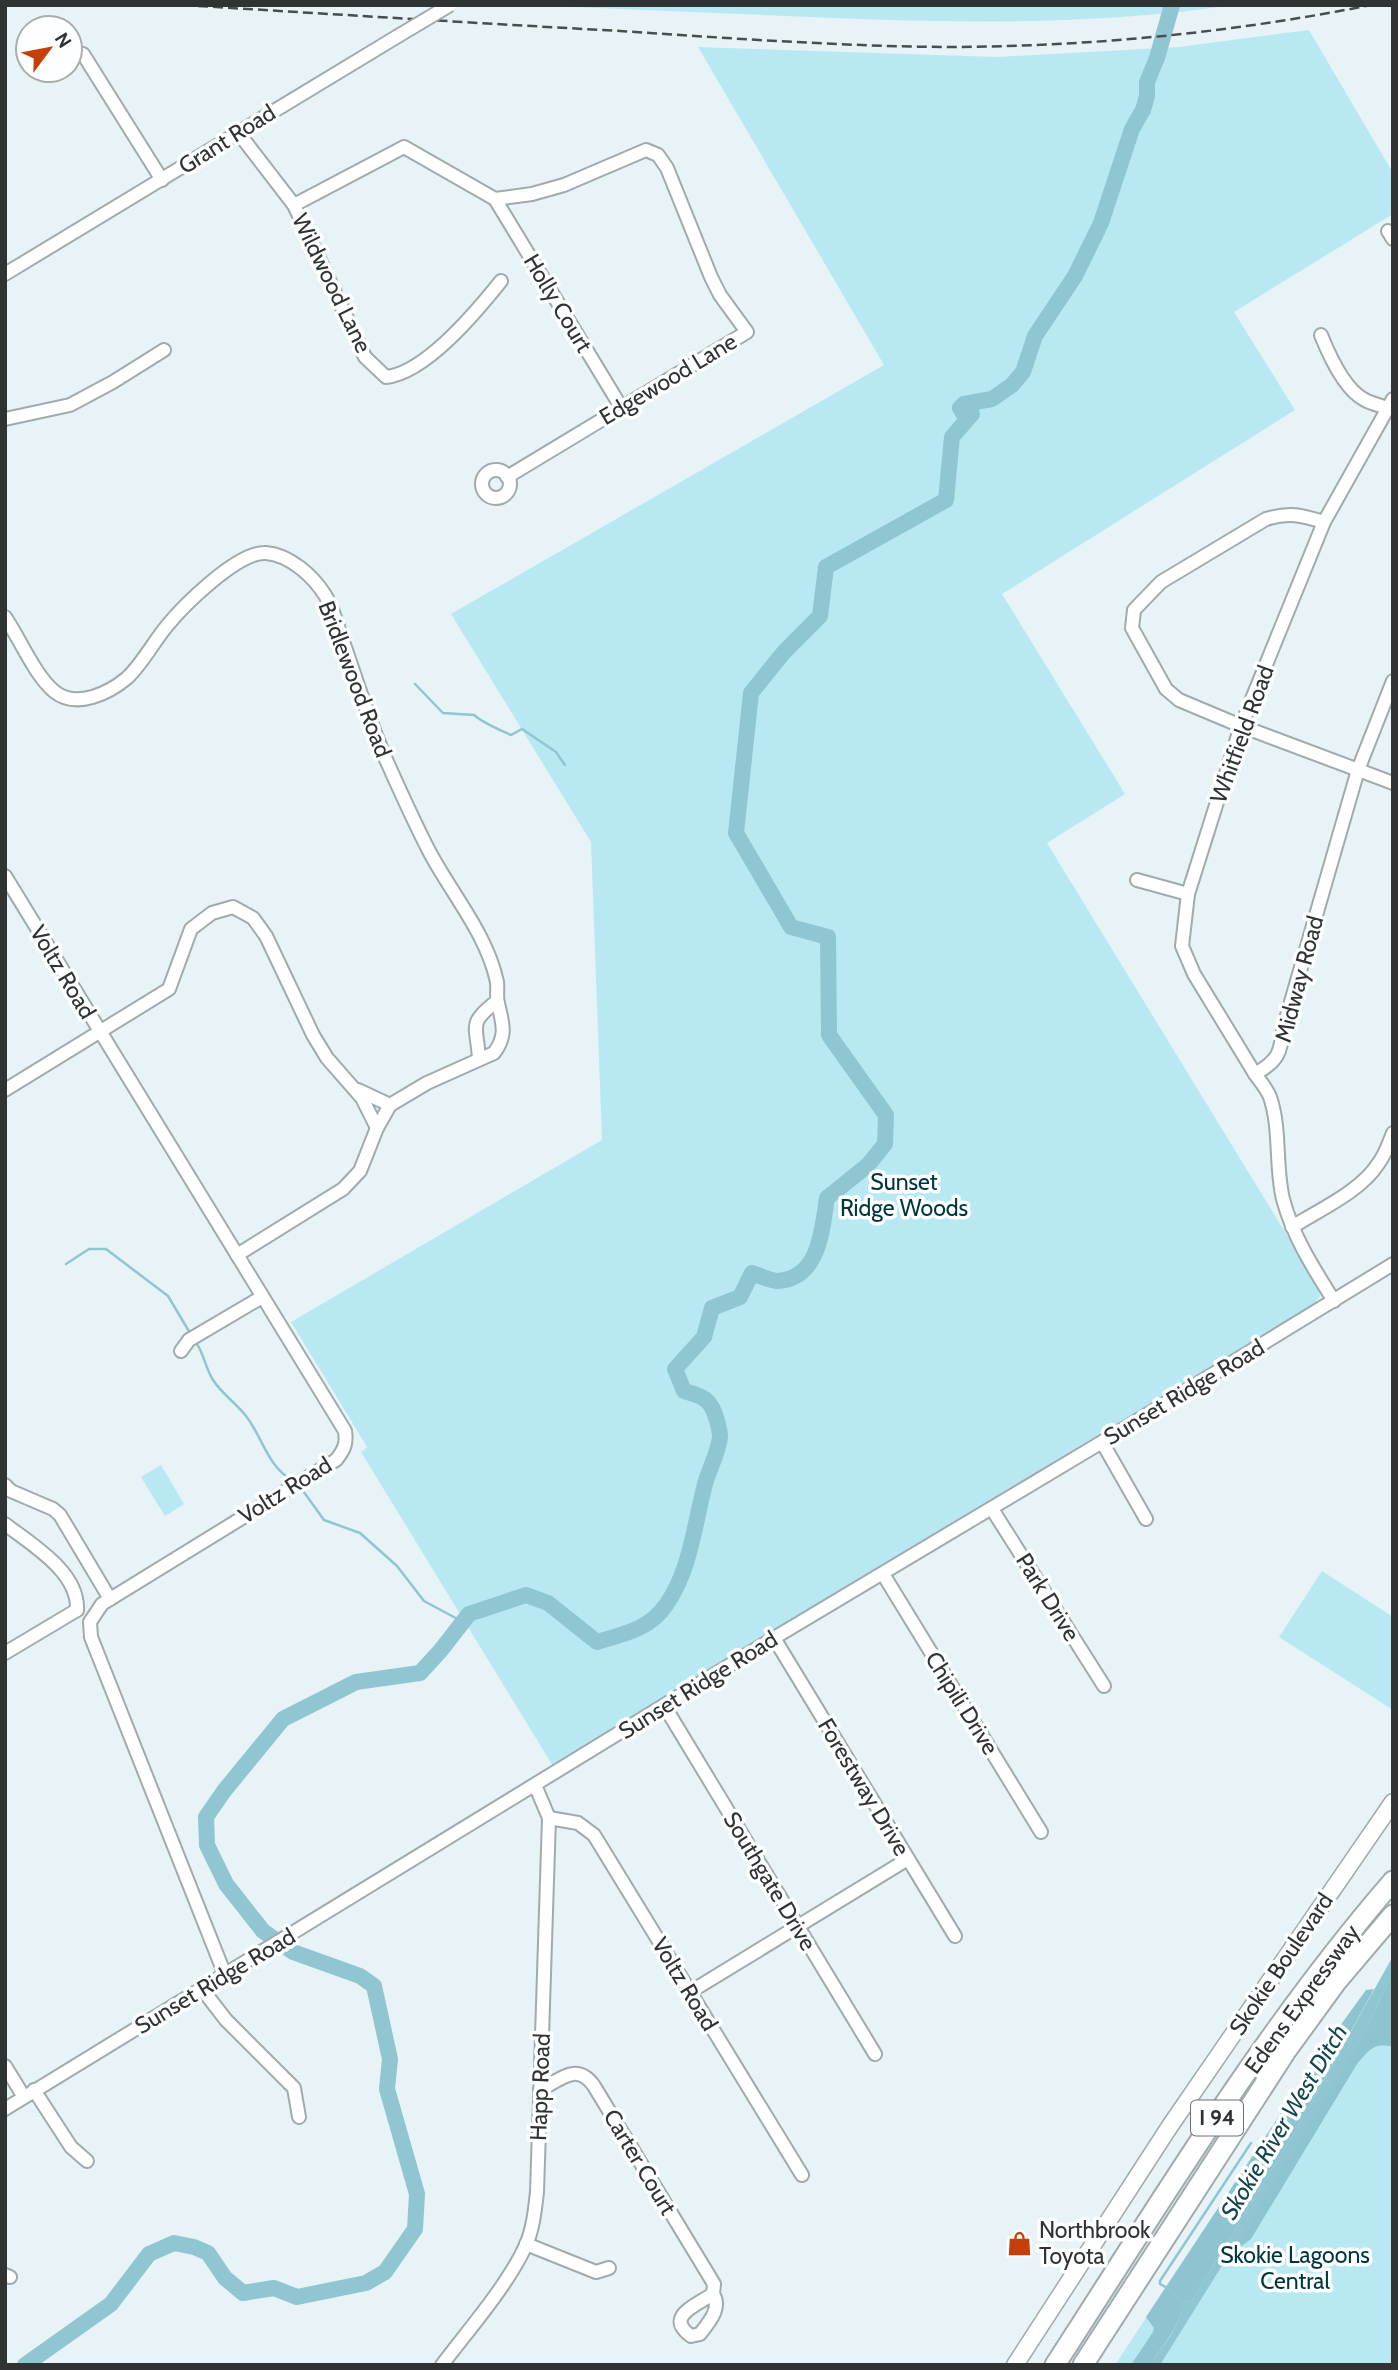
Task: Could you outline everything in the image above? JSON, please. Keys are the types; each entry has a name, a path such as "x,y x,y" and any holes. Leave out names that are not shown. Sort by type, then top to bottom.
{"highway":[{"name":"Edens Expressway","path":"1055,2365 1292,2006 1345,1937 1393,1881"},
{"name":"Edens Expressway","path":"1083,2365 1286,2051 1337,1981 1393,1915"}],"main road":[{"name":"Skokie Boulevard","path":"1015,2365 1170,2126 1393,1802"}],"street":[{"name":"Grant Road","path":"5,274 162,180 237,131 450,5"},
{"path":"84,56 162,180"},
{"name":"Wildwood Lane","path":"237,131 294,205 365,357 386,377 408,370 425,359 473,317 501,281"},
{"path":"294,205 404,147 495,199"},
{"name":"Edgewood Lane","path":"495,199 532,194 564,185 646,150 658,155 667,168 720,295 747,332 507,477"},
{"name":"Holly Court","path":"495,199 621,407"},
{"path":"1321,335 1332,362 1363,400 1390,403"},
{"path":"5,419 70,405 164,350"},
{"name":"Whitfield Road","path":"1255,1074 1194,974 1182,946 1188,894 1241,726 1324,522 1390,403"},
{"path":"1324,522 1300,515 1284,514 1266,519 1161,582 1134,610 1132,628 1166,689 1179,700 1393,783"},
{"name":"Bridlewood Road","path":"5,617 39,673 54,691 66,698 92,698 106,693 129,676 166,626 195,596 234,565 252,555 266,553 285,558 299,568 325,596 387,762 429,851 477,930 485,950 497,983 497,1001 504,1032 501,1043 494,1052 427,1083 390,1105 377,1128 360,1171 342,1189 237,1255"},
{"name":"Midway Road","path":"1255,1074 1272,1064 1280,1052 1284,1026 1358,770 1393,681"},
{"name":"Voltz Road","path":"5,876 345,1431 347,1441 345,1449 335,1460 102,1604 92,1618"},
{"path":"1137,880 1188,894"},
{"path":"5,1090 169,989 191,929 212,913 233,908 253,918 266,936 313,1035 327,1058 368,1108 377,1128"},
{"path":"479,1059 477,1019 497,1001"},
{"path":"1255,1074 1269,1094 1283,1199 1292,1227 1303,1251 1334,1301"},
{"path":"354,1088 390,1105"},
{"path":"1292,1227 1359,1183 1378,1165 1393,1133"},
{"name":"Sunset Ridge Road","path":"5,2109 1393,1264"},
{"path":"181,1351 189,1340 262,1297"},
{"path":"1102,1442 1146,1519"},
{"path":"5,1485 60,1515 110,1599"},
{"name":"Park Drive","path":"992,1509 1104,1686"},
{"path":"5,1524 51,1560 63,1573 78,1599 77,1610"},
{"name":"Chipili Drive","path":"883,1574 1041,1832"},
{"path":"77,1610 92,1618 89,1630 91,1637 225,1975"},
{"path":"5,1653 77,1610"},
{"name":"Forestway Drive","path":"774,1639 955,1936"},
{"name":"Southgate Drive","path":"664,1707 875,2054"},
{"name":"Happ Road","path":"442,2365 510,2273 526,2244 537,2192 549,1818 535,1785"},
{"name":"Voltz Road","path":"549,1818 578,1823 594,1835 802,2175"},
{"path":"690,1992 908,1858"},
{"path":"202,1989 226,2020 294,2088 299,2117"},
{"path":"5,2066 71,2147 87,2161"},
{"name":"Carter Court","path":"540,2090 571,2074 586,2075 714,2284 713,2294"},
{"path":"526,2244 596,2272 609,2268"}],"green space":[{"path":"525,5 1233,5 1128,17 969,21"},
{"name":"Sunset Ridge Woods","path":"1309,30 1393,173 1393,214 1234,312 1295,410 1002,594 1125,794 1047,843 1318,1286 1320,1296 1313,1305 553,1766 361,1452 367,1447 291,1322 602,1140 591,842 451,614 884,365 698,47 997,57 1179,47"},
{"path":"161,1465 184,1504 165,1516 141,1477"},
{"path":"1322,1571 1393,1617 1393,1710 1279,1637"},
{"name":"Skokie Lagoons Central","path":"1393,1965 1393,2365 1115,2365 1322,2051 1366,1990 1376,1997"}],"shaded area":[{"path":"1393,1956 1393,1972 1368,2026 1160,2365 1150,2365 1176,2325 1180,2316 1180,2299 1188,2303 1192,2300 1300,2123"},
{"path":"1393,1972 1393,2047 1376,2046 1357,2064 1251,2239 1228,2256 1368,2026"},
{"path":"1374,1989 1300,2123 1192,2300 1188,2303 1182,2300 1180,2317 1166,2342 1150,2365 1131,2365 1153,2332 1154,2328 1146,2317 1322,2051 1366,1990"}],"waterway":[{"path":"25,2365 111,2304 149,2254 174,2243 208,2253 225,2278 243,2293 274,2288 297,2297 366,2283 385,2272 415,2229 417,2194 387,2089 390,2059 374,1986 360,1976 293,1952 263,1931 226,1884 207,1845 206,1817 283,1719 356,1682 420,1673 469,1614 526,1595 548,1603 597,1642 626,1633 652,1620 674,1592 686,1563 720,1437 713,1409 706,1400 684,1391 675,1369 704,1337 712,1308 740,1297 752,1273 778,1281 792,1278 803,1271 816,1250 827,1198 868,1165 885,1144 886,1115 829,1035 828,937 791,927 736,833 751,693 784,652 820,616 826,567 946,500 952,437 972,414 963,413 960,408 964,404 992,399 1012,385 1023,372 1035,336 1075,276 1101,223 1132,129 1143,110 1147,82 1172,5"},
{"path":"415,684 443,713 474,715 511,735 522,729 556,752 565,765"},
{"path":"66,1264 89,1249 106,1249 168,1296 190,1333"},
{"path":"195,1341 213,1380 252,1424 277,1468 293,1481"},
{"path":"301,1488 324,1520 360,1533 397,1566 424,1601 463,1622"},
{"name":"Skokie River West Ditch","path":"1181,2301 1171,2290 1160,2284 1160,2281 1251,2143"}],"railway":[{"path":"183,5 781,41 943,47 1104,41 1211,31 1371,5"}],"place":[{"name":"Northbrook Toyota","path":"1019,2243"}]}
